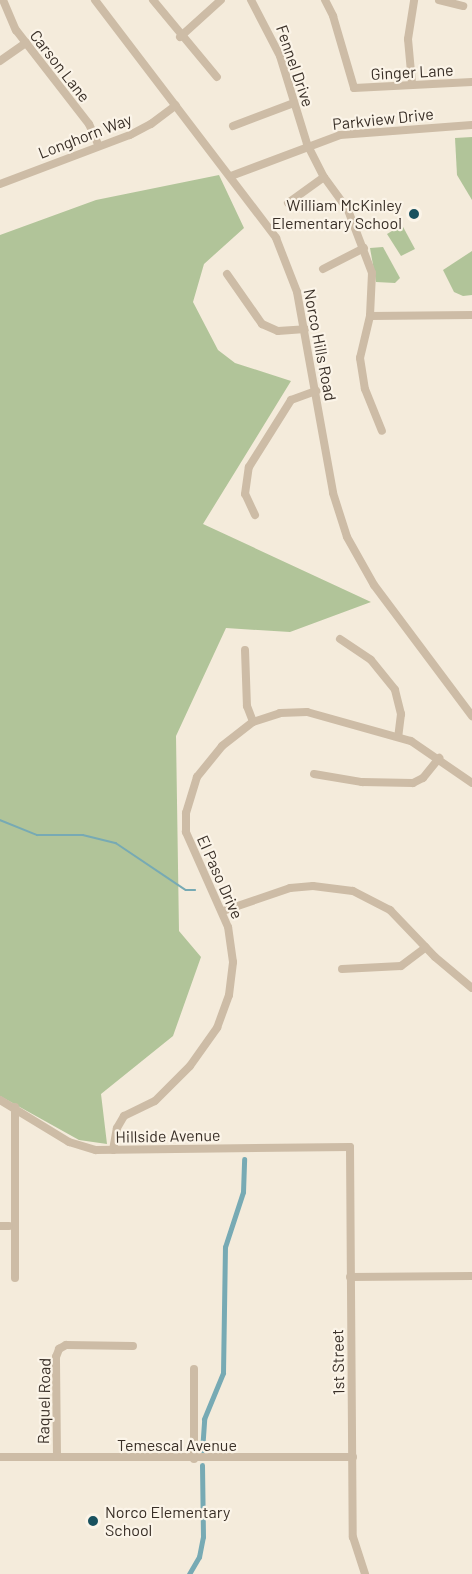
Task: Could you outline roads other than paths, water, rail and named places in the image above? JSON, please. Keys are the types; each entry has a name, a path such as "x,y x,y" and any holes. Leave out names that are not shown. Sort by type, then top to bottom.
{"street":[{"name":"Carson Lane","path":"3,0 11,21 89,124 99,146"},
{"name":"Norco Hills Road","path":"95,0 276,238 297,292 333,493 355,553 374,585 472,716"},
{"path":"153,0 180,37 217,77"},
{"path":"180,37 221,0"},
{"name":"Fennel Drive","path":"251,0 267,26 307,144 324,177 348,210 372,273 370,316 360,358 367,396 382,431"},
{"name":"Ginger Lane","path":"324,0 333,16 354,88 412,83 472,82"},
{"path":"412,83 408,39 414,0"},
{"path":"439,0 463,6"},
{"path":"0,61 26,43"},
{"path":"233,126 294,103"},
{"name":"Longhorn Way","path":"0,184 151,124 176,105"},
{"name":"Parkview Drive","path":"231,176 307,144 340,135 472,125"},
{"path":"288,202 324,177"},
{"path":"323,269 364,248"},
{"path":"227,273 262,324 278,331 305,329"},
{"path":"370,316 472,315"},
{"path":"255,515 244,494 249,467 291,400 316,392"},
{"path":"340,639 371,660 395,690 401,714 398,737"},
{"path":"245,650 247,706 253,722"},
{"name":"El Paso Drive","path":"113,1150 124,1116 154,1101 190,1066 209,1043 224,1013 233,962 223,911 191,849 186,832 186,813 197,777 209,760 253,722 280,712 307,712 398,737 439,758 472,783"},
{"path":"314,774 362,783 412,783 423,778 439,758"},
{"path":"223,911 290,888 313,886 353,891 390,910 426,947 472,988"},
{"path":"342,969 401,966 426,947"},
{"name":"Hillside Avenue","path":"0,1100 82,1148 113,1150 350,1147"},
{"path":"15,1107 15,1278"},
{"name":"1st Street","path":"350,1147 353,1537 365,1574"},
{"path":"350,1277 472,1276"},
{"name":"Raquel Road","path":"57,1457 56,1357 59,1349 66,1345 133,1346"},
{"path":"194,1369 194,1459"},
{"name":"Temescal Avenue","path":"0,1457 194,1459 353,1457"}],"waterway":[{"path":"0,820 37,835 83,835 116,843 186,890 195,890"},
{"path":"202,1451 204,1419 223,1373 225,1247 243,1192 244,1159"},
{"path":"189,1574 199,1557 203,1537 202,1465"}],"place":[{"name":"William McKinley Elementary School","path":"414,214"},
{"name":"Norco Elementary School","path":"93,1521"}]}
